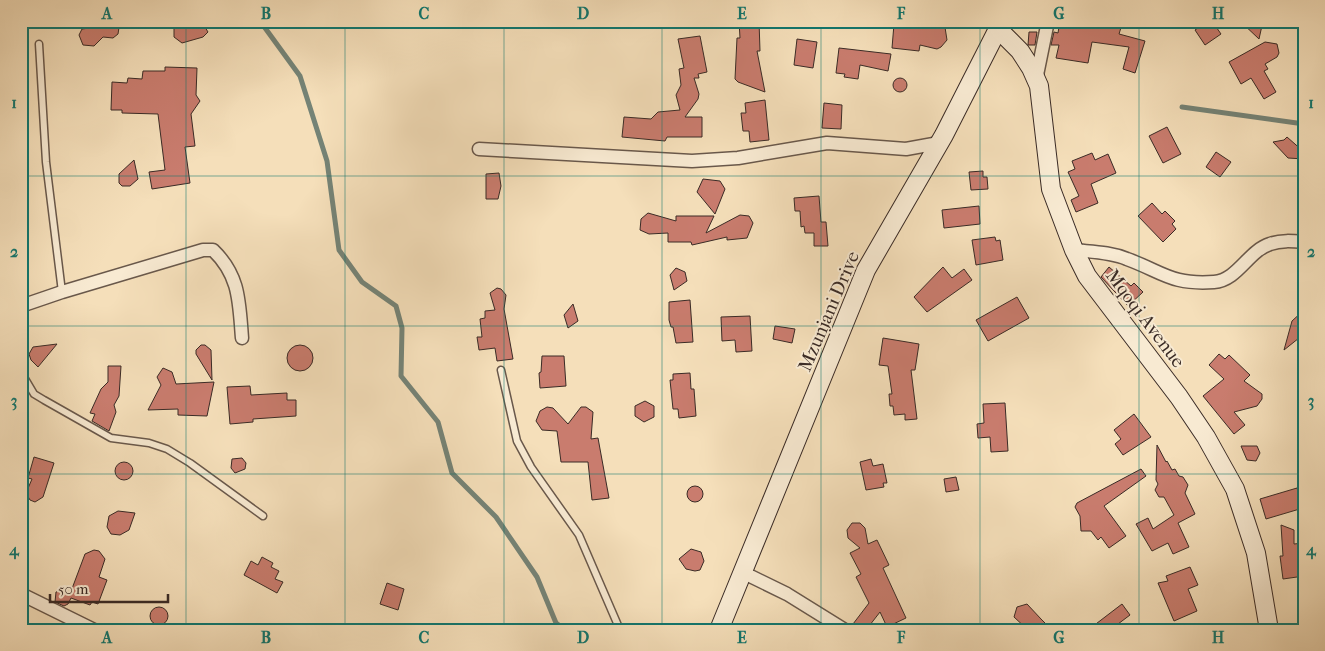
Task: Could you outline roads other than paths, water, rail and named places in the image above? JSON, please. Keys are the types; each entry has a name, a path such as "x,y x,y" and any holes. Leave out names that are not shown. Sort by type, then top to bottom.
{"street":[{"path":"1036,80 1048,21"},
{"name":"Mqoqi Avenue","path":"1000,26 1020,51 1036,80 1051,189 1074,250 1087,276 1179,396 1235,488 1256,553 1270,630"},
{"name":"Mzunjani Drive","path":"719,630 866,270 939,144 1000,26"},
{"path":"478,149 692,161 738,158 827,143 906,149 939,144"},
{"path":"1074,250 1109,254 1128,259 1176,281 1199,283 1217,282 1228,278 1259,249 1269,244 1289,240 1304,242"},
{"path":"21,306 203,250 213,250 232,274 239,303 242,338"},
{"path":"742,572 787,594 845,630"},
{"path":"21,594 94,630"}],"lane":[{"path":"39,44 46,162 62,292"},
{"path":"501,370 520,448 579,535 620,630"},
{"path":"21,372 34,394 44,400 111,438 149,443 167,449 263,516"}],"waterway":[{"path":"260,21 300,76 327,161 339,250 362,282 396,306 402,328 401,376 438,422 452,473 496,517 537,577 556,623 565,630"},
{"path":"1182,107 1304,124"}]}
